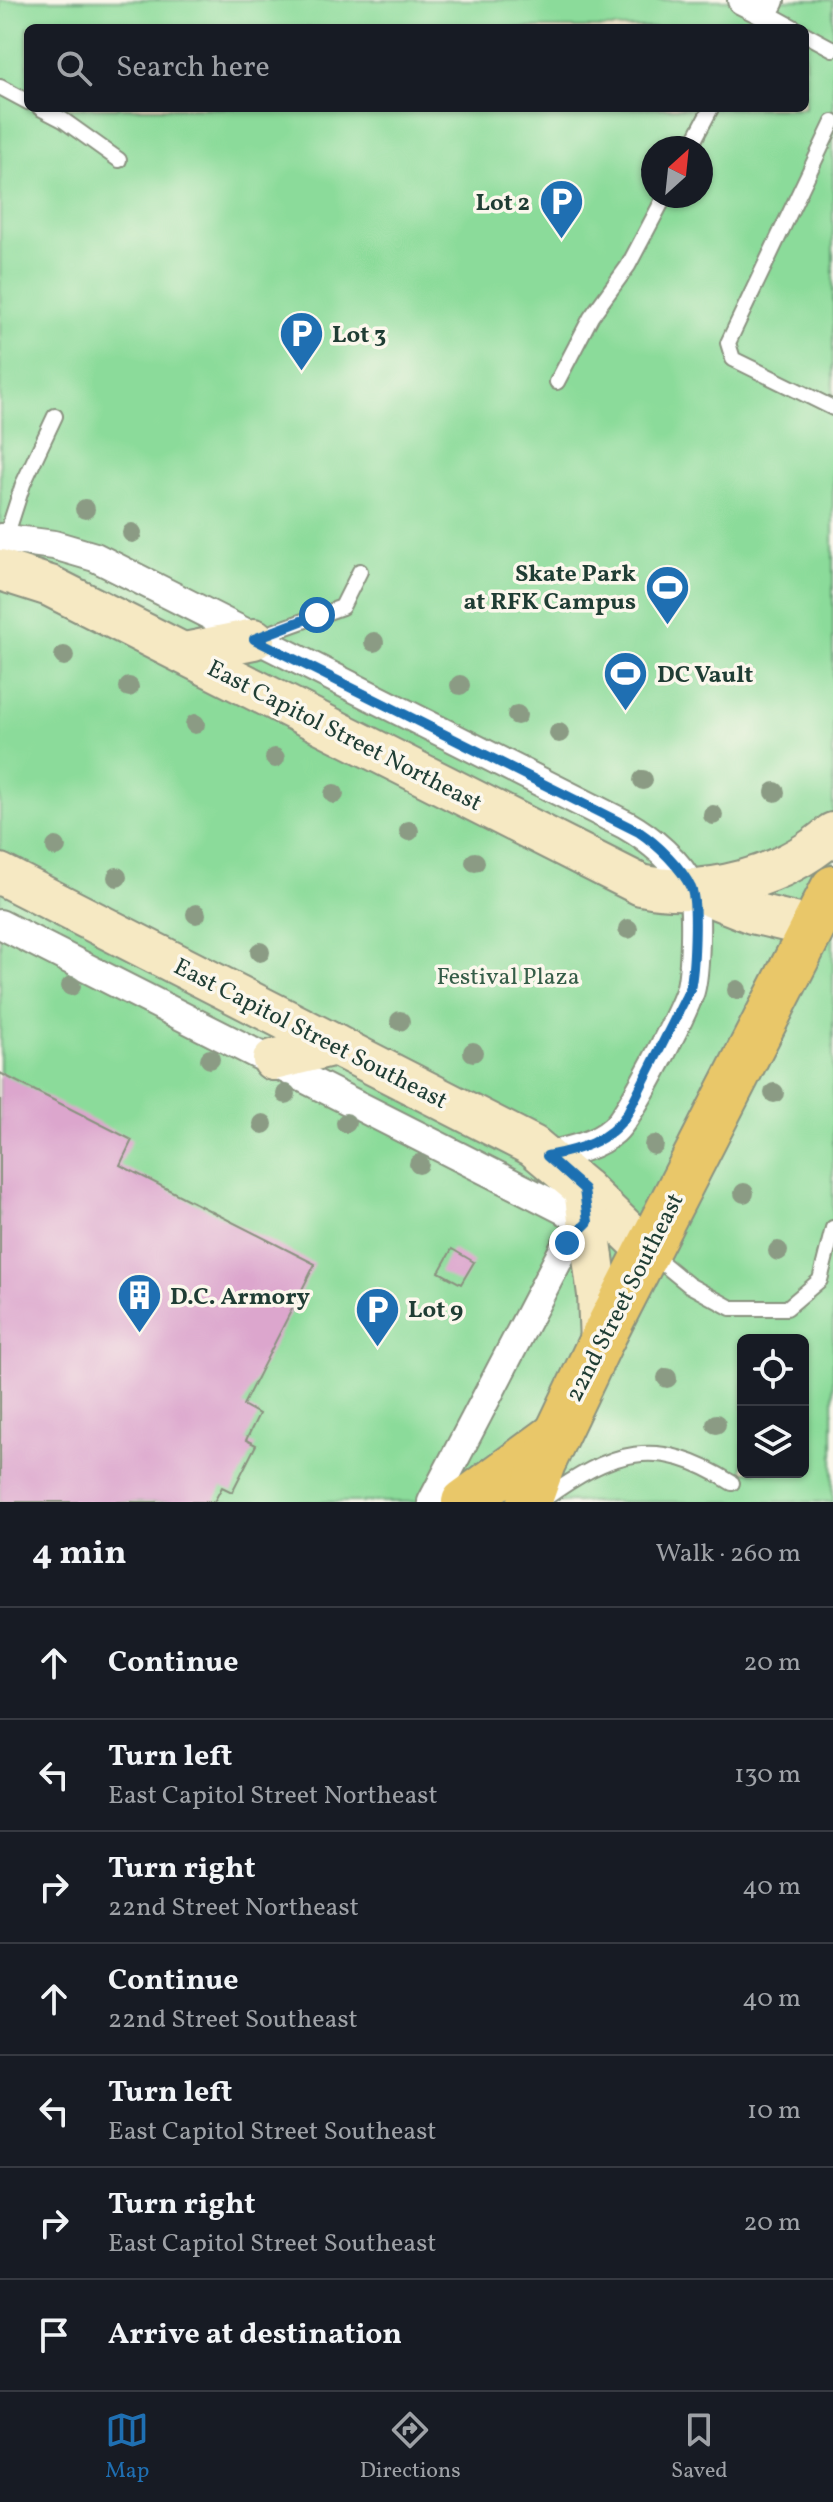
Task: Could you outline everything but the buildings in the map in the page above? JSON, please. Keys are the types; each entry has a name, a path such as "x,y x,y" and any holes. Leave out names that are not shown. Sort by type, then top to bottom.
{"main road":[{"name":"East Capitol Street Northeast","path":"2,549 50,586 627,879 655,888 692,889 751,879 809,854 833,833"},
{"path":"184,653 254,639"},
{"name":"East Capitol Street Southeast","path":"0,874 533,1146 547,1156 586,1206"},
{"name":"22nd Street Southeast","path":"529,1502 556,1434 600,1343 726,1095 817,929 833,888"},
{"path":"692,889 752,913 817,929"},
{"path":"273,1060 335,1045"},
{"path":"586,1206 647,1250"},
{"path":"586,1206 598,1295 600,1343"},
{"path":"464,1502 556,1434"}],"street":[{"name":"East Capitol Street Northeast","path":"2,549 54,545 95,557 639,832 666,855 692,889"},
{"path":"547,1156 587,1145 614,1130 627,1114 690,989 694,968 692,889"},
{"name":"East Capitol Street Southeast","path":"0,924 273,1060 586,1206"},
{"path":"432,1502 586,1206"}],"lane":[{"path":"759,4 789,24"},
{"path":"809,36 833,49"},
{"path":"0,87 24,100"},
{"path":"48,112 119,160"},
{"path":"696,136 709,112"},
{"path":"833,122 728,343 733,359 833,408"},
{"path":"557,382 591,317 628,266 659,208"},
{"path":"2,549 23,484 55,416"},
{"path":"254,639 342,607 360,571"},
{"path":"647,1250 689,1285 731,1308 787,1308 820,1280 833,1228"},
{"path":"539,1502 586,1470 639,1454 677,1456 695,1462 732,1483"}],"green space":[{"name":"Festival Plaza","path":"0,0 833,0 833,1502 0,1502"}],"place":[{"name":"Lot 2","path":"561,241"},
{"name":"Lot 3","path":"301,373"},
{"name":"Skate Park at RFK Campus","path":"667,626"},
{"name":"DC Vault","path":"626,713"},
{"name":"D.C. Armory","path":"139,1335"},
{"name":"Lot 9","path":"377,1348"}],"route":[{"path":"317,615 254,639 639,832 654,842 692,889 694,968 690,989 627,1114 614,1130 596,1142 547,1156 584,1189 588,1222 567,1243"}]}
